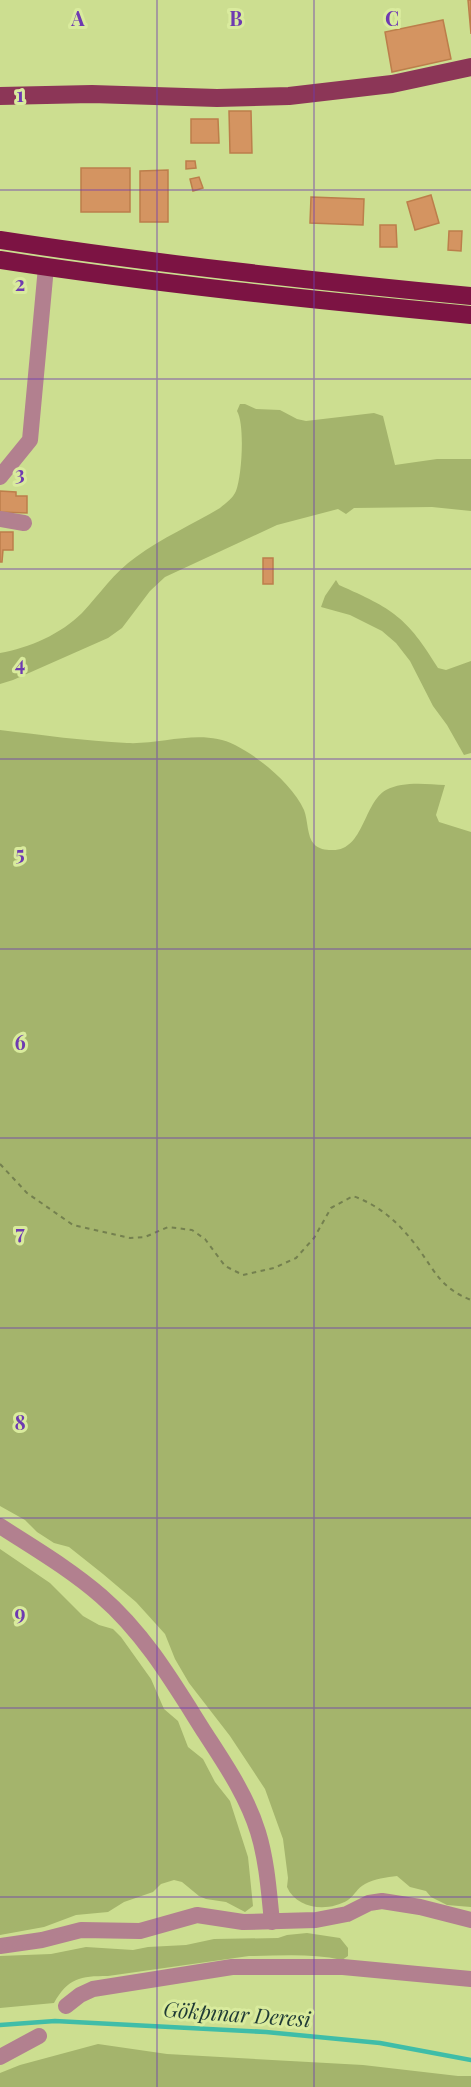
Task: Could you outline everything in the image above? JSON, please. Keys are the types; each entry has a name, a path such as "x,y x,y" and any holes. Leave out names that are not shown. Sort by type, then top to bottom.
{"highway":[{"path":"0,240 255,275 471,296"},
{"path":"0,260 253,294 471,315"}],"main road":[{"path":"0,96 92,94 218,98 289,96 392,84 471,68"}],"street":[{"path":"0,477 30,440 46,267"},
{"path":"0,519 24,523"},
{"path":"0,1526 100,1595 157,1658 220,1756 250,1809 259,1834 272,1922"},
{"path":"0,1946 42,1940 81,1930 140,1931 197,1915 237,1921 272,1922 332,1917 347,1914 369,1903 382,1900 471,1920"},
{"path":"66,2006 80,1995 93,1989 232,1967 343,1967 471,1979"},
{"path":"0,2057 39,2036"}],"path":[{"path":"0,1164 27,1192 73,1225 130,1238 145,1237 168,1227 192,1230 205,1239 225,1266 243,1275 274,1268 296,1258 314,1238 331,1209 353,1196 373,1203 393,1220 417,1246 440,1280 455,1293 471,1300"}],"green space":[{"path":"240,404 256,409 280,410 306,421 374,413 383,416 395,465 437,459 471,459 471,511 432,507 354,508 346,514 338,509 277,525 165,577 150,591 122,628 108,638 0,684 0,653 33,644 74,621 128,563 156,544 220,508 231,498 238,484 241,463 242,438 237,411"},
{"path":"336,580 339,585 373,601 397,616 417,637 438,668 446,670 471,661 471,753 464,755 433,706 410,661 396,643 382,631 350,615 321,607 325,596"},
{"path":"0,730 127,743 195,737 222,740 254,757 284,782 304,810 312,841 324,849 342,849 350,843 357,835 378,796 393,787 407,784 445,785 436,815 439,822 471,832 471,1907 447,1905 431,1897 426,1891 410,1887 397,1876 369,1882 360,1887 348,1900 332,1906 314,1907 292,1895 287,1887 283,1839 265,1789 230,1736 189,1683 175,1659 165,1634 136,1602 69,1547 54,1543 37,1532 25,1520 0,1506"},
{"path":"0,1549 50,1583 83,1616 99,1625 113,1629 151,1679 164,1709 178,1721 188,1747 203,1759 215,1782 230,1801 248,1857 253,1906 245,1912 226,1902 199,1896 182,1882 174,1880 161,1884 153,1892 124,1902 108,1912 76,1915 44,1927 0,1935"},
{"path":"307,1933 340,1938 348,1948 348,1956 342,1960 307,1956 249,1956 82,1978 64,1988 54,2003 0,2008 0,1956 51,1954 86,1947 133,1950 186,1945 214,1939 278,1938"},
{"path":"98,2044 167,2054 363,2065 471,2076 471,2087 0,2087 0,2073 20,2065"}],"building":[{"path":"468,0 471,0 471,34"},
{"path":"443,20 451,59 392,72 385,32"},
{"path":"229,111 251,111 252,153 230,153"},
{"path":"191,119 218,119 219,143 191,143"},
{"path":"186,161 195,161 196,168 186,169"},
{"path":"81,168 130,168 130,212 81,212"},
{"path":"168,170 168,222 140,222 140,171"},
{"path":"199,177 203,188 193,191 190,179"},
{"path":"431,195 439,223 415,230 407,202"},
{"path":"311,197 364,199 363,225 310,223"},
{"path":"380,225 396,225 397,247 380,247"},
{"path":"449,231 462,231 461,251 448,250"},
{"path":"0,491 16,492 16,496 27,496 27,513 0,512"},
{"path":"0,532 13,532 13,550 3,550 2,562 0,562"},
{"path":"263,558 273,558 273,584 263,584"}],"waterway":[{"name":"Gökpınar Deresi","path":"0,2025 55,2021 266,2032 380,2043 471,2060"}]}
